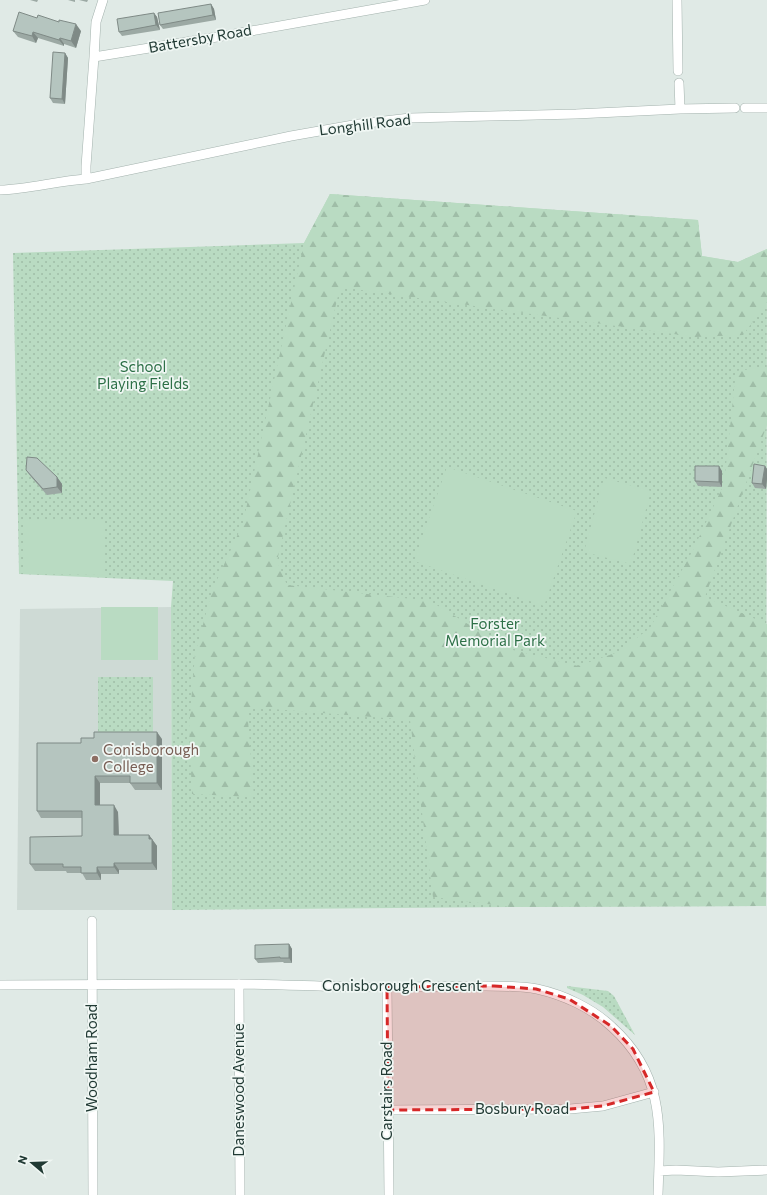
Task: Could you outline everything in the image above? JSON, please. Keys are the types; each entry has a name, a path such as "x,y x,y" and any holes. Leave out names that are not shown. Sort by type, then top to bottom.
{"street":[{"path":"86,179 96,22 103,0"},
{"name":"Battersby Road","path":"94,57 224,36 425,0"},
{"path":"677,0 678,71"},
{"path":"679,82 680,109"},
{"name":"Longhill Road","path":"0,190 27,188 86,179 285,137 359,124 410,118 576,114 680,109 767,108"},
{"name":"Woodham Road","path":"92,921 93,1195"},
{"name":"Conisborough Crescent","path":"0,985 239,984 387,987 487,986 536,989 569,999 599,1016 623,1037 649,1077 654,1092 659,1119 658,1195"},
{"name":"Daneswood Avenue","path":"239,984 240,1195"},
{"name":"Carstairs Road","path":"387,987 389,1195"},
{"name":"Bosbury Road","path":"388,1110 570,1109 603,1106 654,1092"},
{"path":"659,1171 676,1170 718,1172 767,1170"}],"highlighted area":[{"path":"494,986 536,989 569,999 611,1026 633,1049 654,1092 603,1106 570,1109 388,1110 387,987"}],"shaded area":[{"name":"Conisborough College","path":"171,607 172,910 17,910 20,609"}],"green space":[{"name":"Forster Memorial Park","path":"330,194 698,220 702,256 738,262 767,249 766,906 172,910 171,607 173,581 19,574 13,253 304,243"},
{"path":"330,194 698,220 702,256 738,262 767,249 767,302 743,335 695,337 340,287 277,561 287,585 430,601 509,649 578,666 618,652 650,628 693,550 724,484 736,371 767,367 767,425 705,597 767,624 766,906 510,907 433,897 410,720 247,707 254,797 192,794 189,728 195,654 212,591 243,523 304,243"},
{"path":"447,467 577,511 544,606 414,561"},
{"path":"604,478 651,491 631,564 584,552"},
{"path":"23,519 104,520 104,575 23,574"},
{"path":"101,607 158,607 158,660 101,660"},
{"path":"98,677 153,677 153,739 98,739"},
{"path":"567,986 608,991 614,996 635,1035 603,1007 583,995 567,988"}],"building":[{"path":"211,4 213,15 160,25 158,13"},
{"path":"19,12 37,18 38,15 59,22 59,20 76,24 71,41 60,38 59,40 33,32 32,36 13,31"},
{"path":"154,13 156,25 119,32 117,19"},
{"path":"53,52 65,53 62,99 50,98"},
{"path":"27,457 37,458 57,477 57,487 43,489 26,470"},
{"path":"754,464 765,466 762,484 752,483"},
{"path":"695,466 719,466 719,482 695,481"},
{"path":"94,732 157,732 157,783 130,783 130,776 95,776 95,805 114,805 114,835 149,835 149,839 152,839 152,863 114,863 114,867 97,867 97,873 81,873 81,867 63,867 63,864 30,864 30,837 82,836 82,811 37,811 37,743 81,743 81,738 94,738"},
{"path":"289,944 289,958 280,957 255,959 255,945"}],"place":[{"name":"Conisborough College","path":"95,759"}],"park label":[{"name":"School Playing Fields","path":"143,376"}]}
